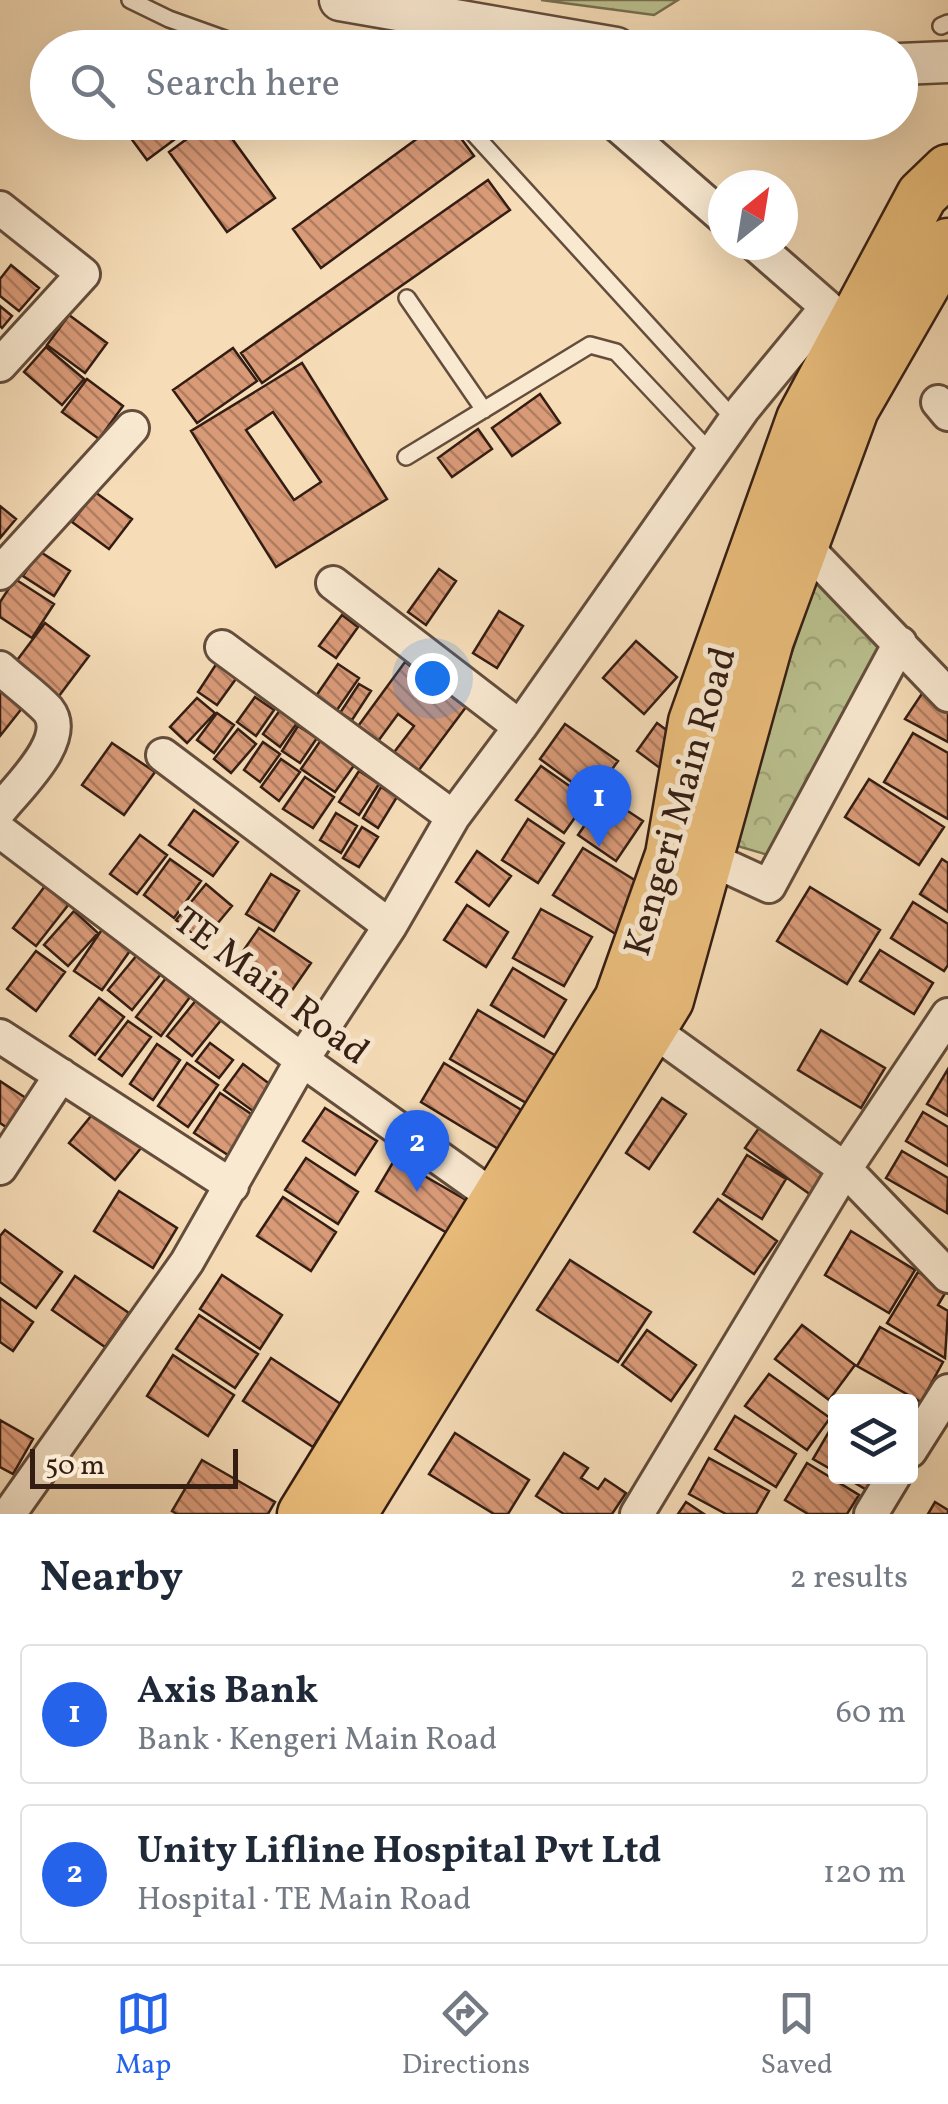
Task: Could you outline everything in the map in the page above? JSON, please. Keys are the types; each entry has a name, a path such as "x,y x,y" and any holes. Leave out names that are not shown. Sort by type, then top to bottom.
{"main road":[{"name":"Kengeri Main Road","path":"350,1514 514,1212 620,998 671,855 694,722 842,312 922,195 948,170"},
{"name":"Kengeri Main Road","path":"303,1514 668,1000 768,640 853,409 946,252"}],"street":[{"path":"340,0 468,30"},
{"path":"918,53 946,37"},
{"path":"635,140 708,204"},
{"path":"0,208 83,274 0,365"},
{"path":"9,1514 187,1262 302,1060 390,926 453,817 735,420 842,312 775,260"},
{"path":"0,573 132,428"},
{"path":"803,544 900,643 943,680"},
{"path":"333,583 520,727"},
{"path":"706,857 770,886 900,643"},
{"path":"222,647 453,817"},
{"path":"0,668 50,713 54,724 54,743 0,810"},
{"path":"163,755 390,926"},
{"name":"TE Main Road","path":"0,831 302,1060 514,1212"},
{"path":"638,1514 845,1169 948,1015"},
{"path":"650,1028 845,1169 948,1276"},
{"path":"0,1036 232,1186"},
{"path":"0,1168 60,1075"},
{"path":"918,1438 948,1391"},
{"path":"871,1514 889,1484"}],"lane":[{"path":"130,0 200,30"},
{"path":"479,140 735,420"},
{"path":"407,298 484,410"},
{"path":"406,457 590,345 616,352 712,453"}],"green space":[{"path":"541,0 678,0 654,15"},
{"path":"816,582 884,642 775,857 727,843"}],"building":[{"path":"132,140 174,140 147,160"},
{"path":"185,140 233,140 275,198 227,232 169,152"},
{"path":"415,140 462,140 474,156 321,268 293,229"},
{"path":"488,180 510,210 262,383 241,353"},
{"path":"11,265 39,288 19,311 0,296 0,279"},
{"path":"0,306 12,316 2,328 0,326"},
{"path":"69,315 107,343 85,373 47,345"},
{"path":"46,347 84,379 62,405 24,372"},
{"path":"233,348 257,381 197,423 173,390"},
{"path":"302,363 387,499 276,567 191,431","holes":["273,412 321,482 294,500 246,430"]},
{"path":"87,379 123,406 99,439 62,412"},
{"path":"540,394 560,423 512,456 492,428"},
{"path":"478,429 492,449 452,477 438,458"},
{"path":"95,492 132,519 109,549 72,522"},
{"path":"0,506 16,519 0,538"},
{"path":"39,551 70,571 54,596 23,576"},
{"path":"439,569 456,581 426,625 408,612"},
{"path":"15,579 54,604 32,638 0,617 0,602"},
{"path":"499,611 523,626 497,668 473,653"},
{"path":"342,615 358,627 336,658 319,646"},
{"path":"45,623 89,656 53,704 9,671"},
{"path":"636,641 677,677 644,714 603,678"},
{"path":"405,662 466,707 416,774 392,755 414,726 398,714 376,744 356,729"},
{"path":"217,663 238,676 217,705 198,692"},
{"path":"338,664 359,678 337,710 316,696"},
{"path":"359,684 371,691 352,720 340,713"},
{"path":"927,686 948,710 948,742 905,719"},
{"path":"0,689 23,707 0,736"},
{"path":"255,697 274,710 256,736 237,722"},
{"path":"197,698 215,713 187,743 170,727"},
{"path":"280,710 297,723 280,747 263,734"},
{"path":"217,713 234,725 214,753 197,740"},
{"path":"657,723 688,746 668,774 637,751"},
{"path":"565,724 618,761 592,797 540,759"},
{"path":"298,726 317,738 300,763 282,751"},
{"path":"238,729 256,744 231,773 214,759"},
{"path":"913,733 948,753 948,819 884,782"},
{"path":"321,740 355,764 335,792 301,769"},
{"path":"263,742 280,754 260,782 244,770"},
{"path":"112,743 155,772 124,815 82,785"},
{"path":"281,759 300,772 279,801 261,787"},
{"path":"541,766 588,799 564,833 516,800"},
{"path":"359,771 379,784 359,815 339,802"},
{"path":"305,777 334,797 313,828 283,809"},
{"path":"869,779 944,827 919,865 845,817"},
{"path":"381,787 397,797 378,828 363,818"},
{"path":"605,796 643,821 616,861 578,835"},
{"path":"194,810 238,842 213,876 169,845"},
{"path":"336,813 357,826 341,853 320,840"},
{"path":"528,819 564,843 538,883 502,860"},
{"path":"362,827 378,837 359,867 343,858"},
{"path":"140,835 167,855 137,894 110,874"},
{"path":"583,848 649,889 619,936 553,895"},
{"path":"477,851 511,876 489,906 456,882"},
{"path":"170,859 201,881 174,918 144,895"},
{"path":"942,859 948,863 948,912 920,894"},
{"path":"271,874 299,891 274,931 246,914"},
{"path":"206,884 232,906 202,942 176,920"},
{"path":"45,886 69,904 36,946 13,928"},
{"path":"810,887 880,930 847,984 777,941"},
{"path":"913,902 948,924 948,965 944,971 891,938"},
{"path":"467,905 508,932 486,967 444,940"},
{"path":"541,909 592,937 564,986 513,958"},
{"path":"74,911 98,933 68,966 44,945"},
{"path":"103,928 132,948 102,990 74,971"},
{"path":"259,928 311,963 284,1002 232,967"},
{"path":"880,950 933,983 914,1014 860,981"},
{"path":"36,951 65,972 36,1011 7,989"},
{"path":"137,955 161,974 132,1010 108,990"},
{"path":"513,968 566,1000 544,1037 491,1005"},
{"path":"166,978 190,997 161,1036 136,1017"},
{"path":"99,998 124,1017 95,1055 70,1036"},
{"path":"197,999 222,1019 192,1056 167,1036"},
{"path":"478,1010 563,1060 535,1108 450,1059"},
{"path":"128,1021 151,1037 122,1076 99,1059"},
{"path":"821,1030 885,1068 861,1108 798,1070"},
{"path":"210,1043 233,1060 219,1078 196,1061"},
{"path":"157,1044 180,1060 153,1100 130,1084"},
{"path":"187,1063 218,1085 188,1127 158,1106"},
{"path":"444,1063 528,1114 505,1153 421,1102"},
{"path":"243,1064 275,1088 257,1114 224,1090"},
{"path":"948,1069 948,1116 927,1104"},
{"path":"0,1081 29,1100 9,1129 0,1123"},
{"path":"220,1093 257,1118 231,1157 194,1133"},
{"path":"662,1098 686,1114 649,1169 626,1153"},
{"path":"325,1108 377,1141 355,1175 303,1141"},
{"path":"95,1111 141,1148 115,1180 69,1143"},
{"path":"923,1112 948,1127 948,1166 906,1141"},
{"path":"761,1125 827,1173 811,1195 745,1148"},
{"path":"902,1151 948,1178 947,1213 886,1178"},
{"path":"747,1155 786,1179 762,1219 723,1194"},
{"path":"306,1158 358,1192 338,1224 285,1190"},
{"path":"395,1159 473,1204 454,1237 376,1191"},
{"path":"119,1191 177,1228 153,1268 94,1231"},
{"path":"283,1197 336,1232 311,1271 257,1236"},
{"path":"718,1199 777,1241 754,1274 694,1232"},
{"path":"5,1230 62,1272 36,1308 0,1282 0,1236"},
{"path":"851,1231 915,1270 889,1313 825,1275"},
{"path":"570,1260 651,1312 618,1362 537,1310"},
{"path":"918,1272 947,1290 938,1305 948,1311 945,1358 887,1323"},
{"path":"222,1275 282,1315 260,1349 200,1309"},
{"path":"75,1276 129,1313 105,1347 52,1310"},
{"path":"0,1298 33,1322 13,1351 0,1342"},
{"path":"199,1315 258,1354 235,1388 176,1349"},
{"path":"802,1325 855,1365 833,1394 828,1394 828,1399 775,1359"},
{"path":"880,1327 943,1362 921,1402 918,1394 907,1394 857,1366"},
{"path":"647,1330 696,1365 671,1401 622,1365"},
{"path":"173,1355 234,1395 208,1436 147,1396"},
{"path":"271,1358 341,1404 313,1447 243,1401"},
{"path":"769,1374 828,1417 828,1421 807,1450 745,1406"},
{"path":"735,1416 796,1454 776,1487 715,1449"},
{"path":"0,1420 33,1439 13,1474 0,1467"},
{"path":"455,1433 529,1480 508,1514 494,1514 429,1474"},
{"path":"828,1433 828,1467 813,1459"},
{"path":"564,1453 588,1468 581,1478 598,1489 605,1479 626,1493 612,1514 564,1514 536,1496"},
{"path":"709,1458 769,1491 756,1514 726,1514 689,1494"},
{"path":"202,1460 275,1502 268,1514 172,1511"},
{"path":"807,1463 828,1476 828,1484 841,1484 859,1495 847,1514 808,1514 785,1500"},
{"path":"857,1484 877,1484 872,1493"},
{"path":"686,1502 704,1514 678,1514"},
{"path":"935,1502 948,1510 948,1514 928,1514"}],"place":[{"name":"Axis Bank","path":"599,847"},
{"name":"Unity Lifline Hospital Pvt Ltd","path":"417,1192"}]}
